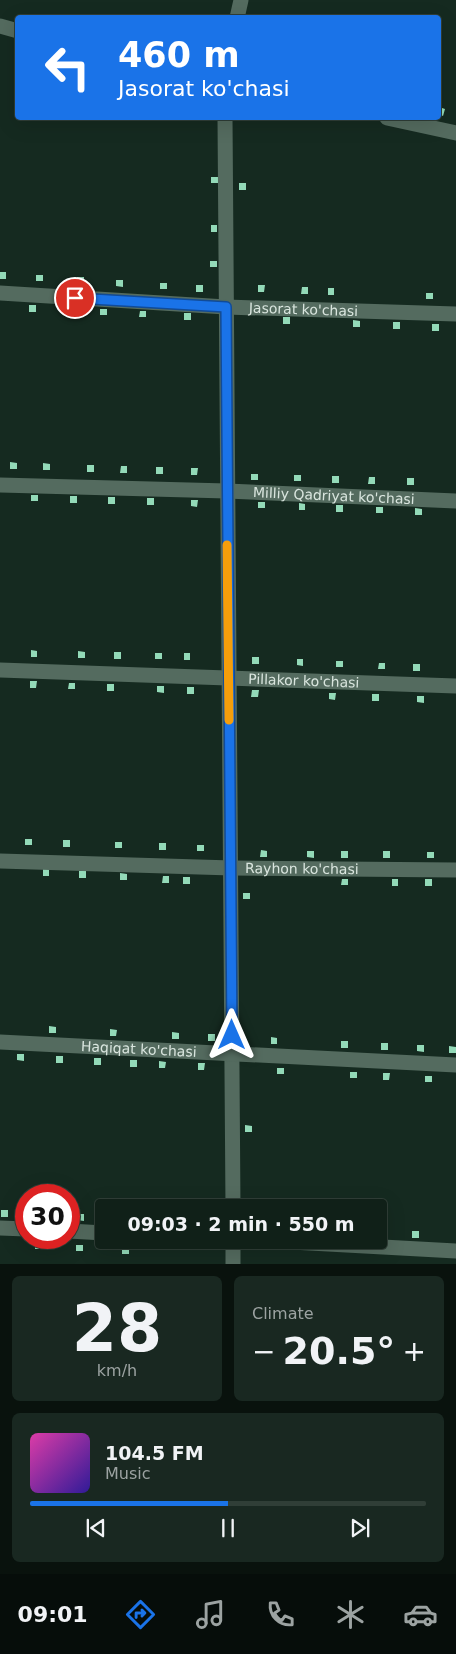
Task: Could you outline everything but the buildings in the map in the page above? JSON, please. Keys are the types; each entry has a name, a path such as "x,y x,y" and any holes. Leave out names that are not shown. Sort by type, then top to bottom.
{"street":[{"path":"238,15 241,0"},
{"path":"0,26 15,30"},
{"path":"225,120 233,1199"},
{"path":"396,120 456,133"},
{"name":"Jasorat ko'chasi","path":"0,293 226,307 456,314"},
{"name":"Milliy Qadriyat ko'chasi","path":"0,485 227,491 456,501"},
{"name":"Pillakor ko'chasi","path":"0,670 456,686"},
{"name":"Rayhon ko'chasi","path":"0,861 232,868 456,870"},
{"name":"Haqiqat ko'chasi","path":"0,1042 456,1065"},
{"path":"0,1228 15,1229"},
{"path":"80,1232 95,1232"},
{"path":"387,1247 456,1250"},
{"path":"233,1249 233,1264"}],"slow traffic":[{"path":"227,545 229,720"}],"route":[{"path":"75,298 226,307 232,1035"}]}
